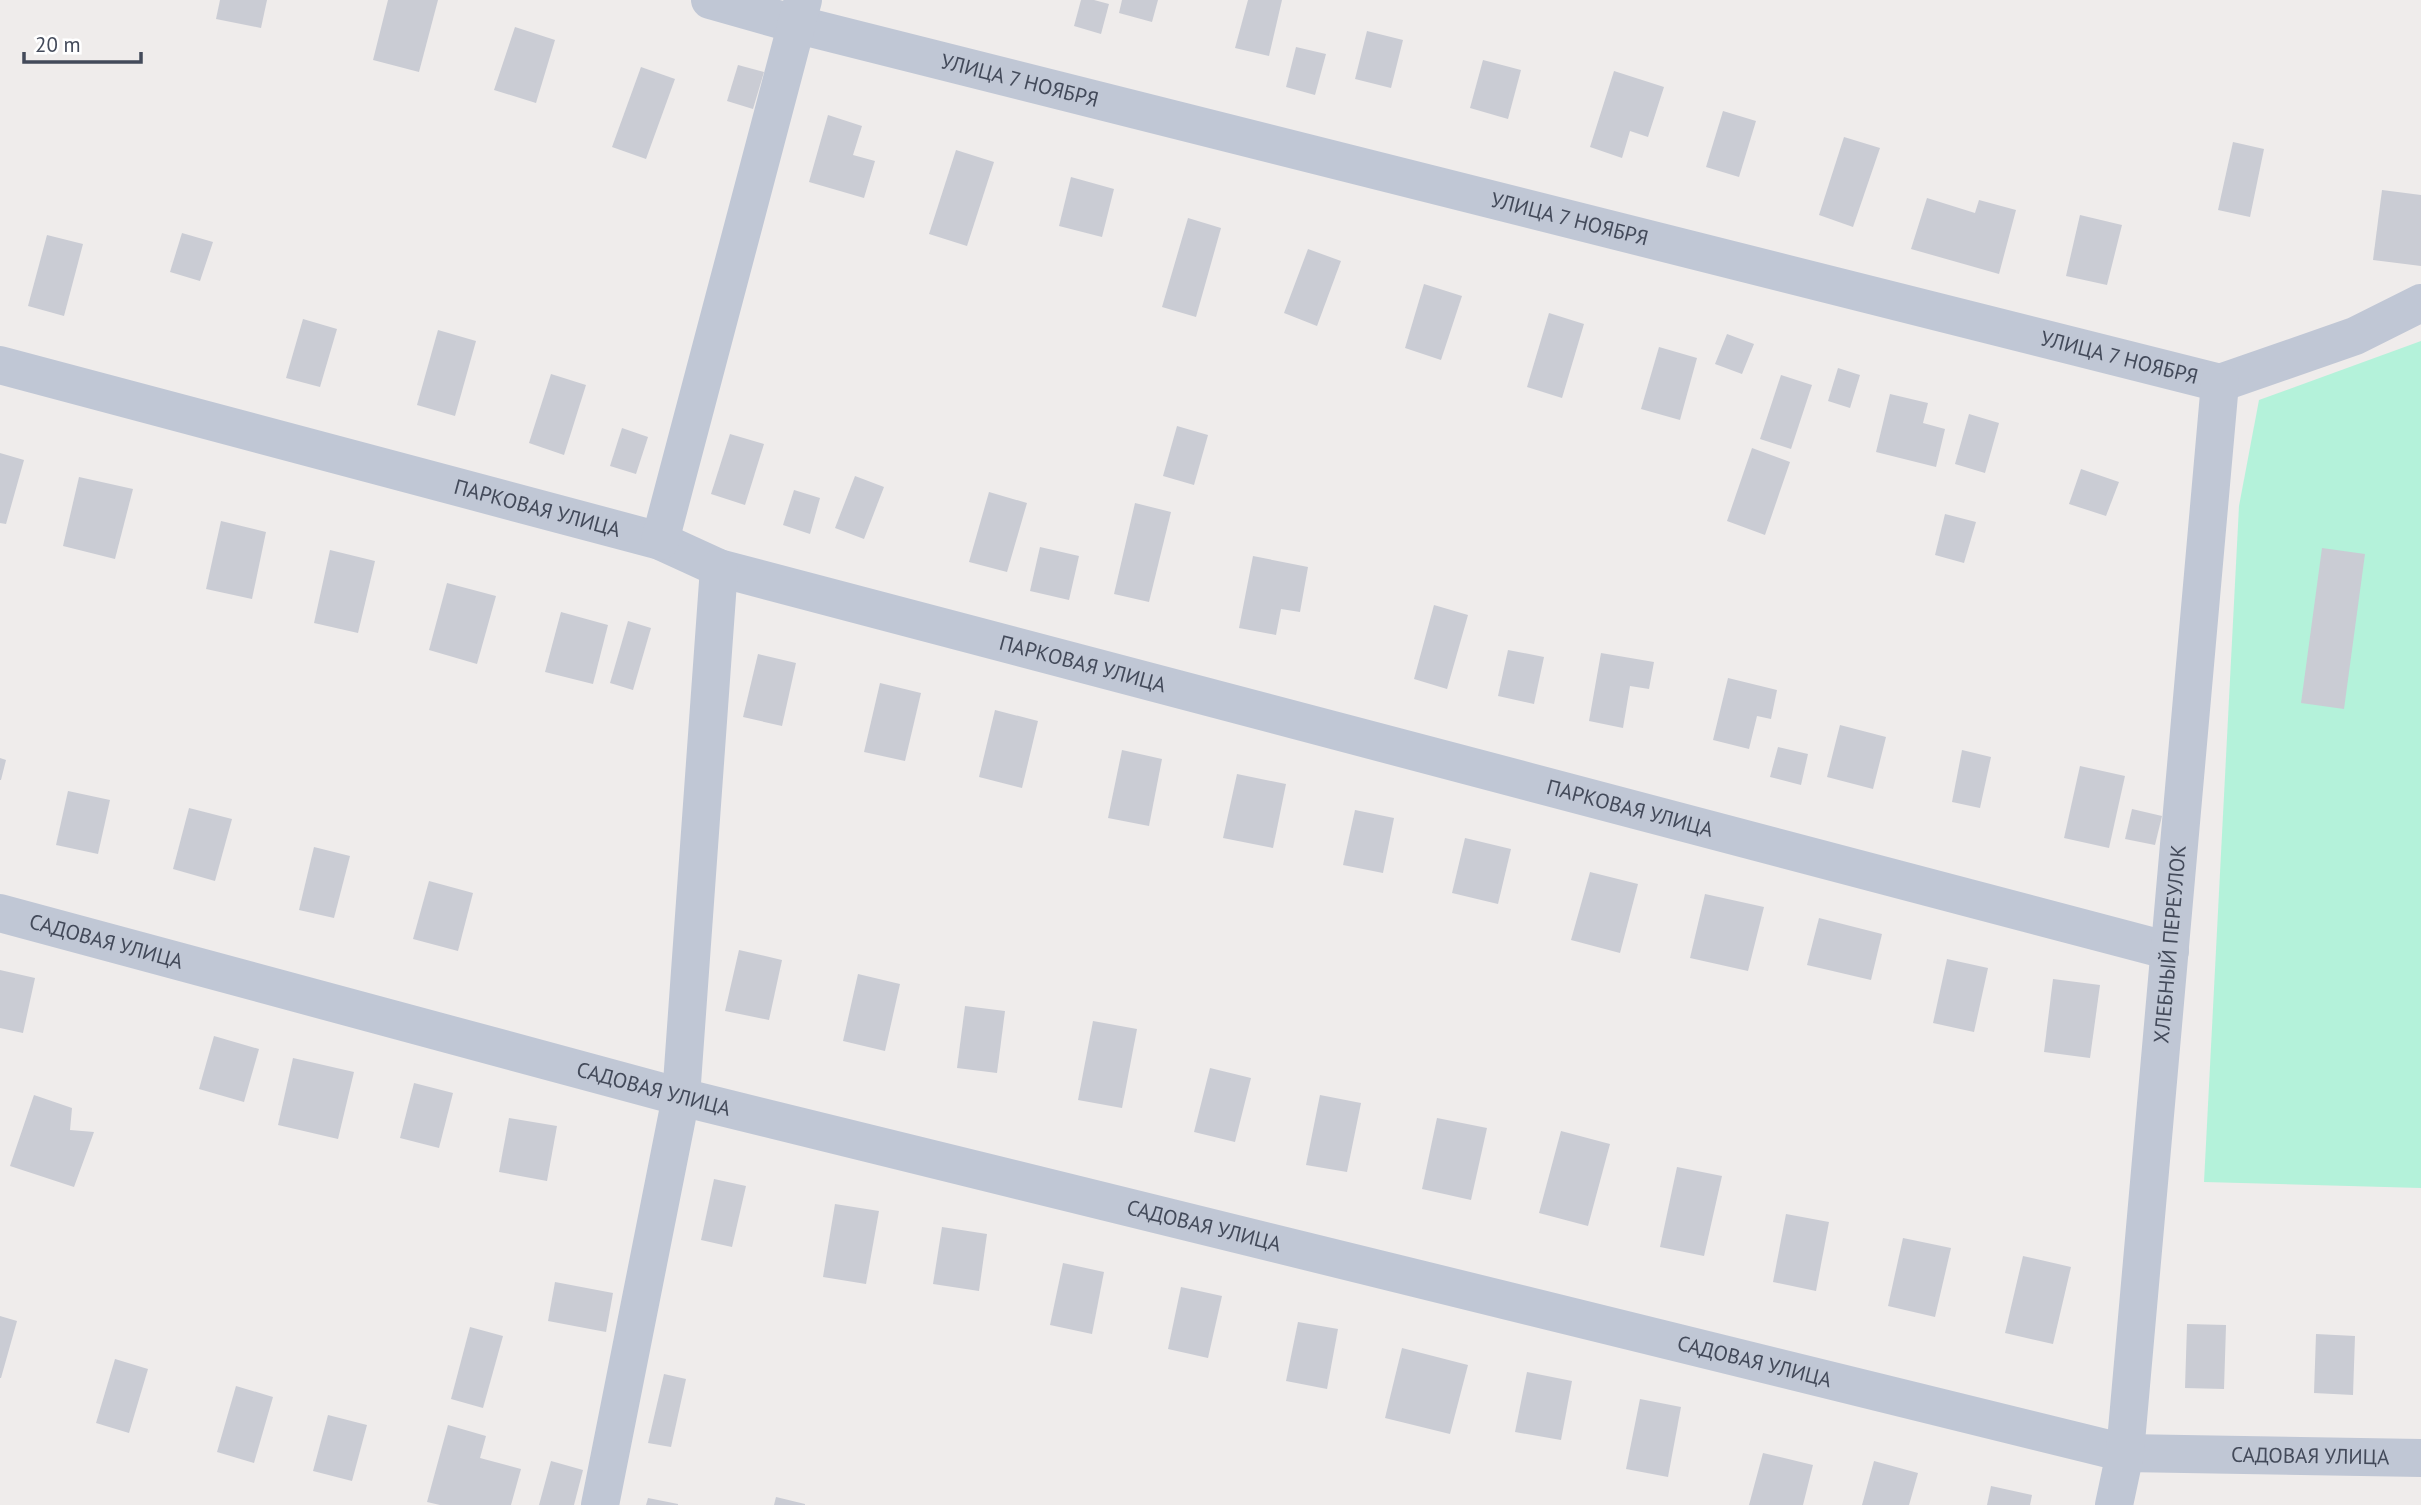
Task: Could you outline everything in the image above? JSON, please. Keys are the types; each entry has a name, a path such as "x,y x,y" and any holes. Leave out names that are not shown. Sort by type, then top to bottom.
{"street":[{"name":"УЛИЦА 7 НОЯБРЯ","path":"710,0 799,12 2220,383 2355,336 2421,303"},
{"path":"660,541 799,12"},
{"name":"ПАРКОВАЯ УЛИЦА","path":"0,365 660,541 719,568 2170,951"},
{"name":"ХЛЕБНЫЙ ПЕРЕУЛОК","path":"2114,1505 2124,1453 2220,383"},
{"path":"600,1505 681,1097 719,568"},
{"name":"САДОВАЯ УЛИЦА","path":"0,913 681,1097 2124,1453 2421,1458"}],"green space":[{"path":"2421,341 2421,1188 2204,1182 2239,506 2259,400"}],"building":[{"path":"220,0 267,0 261,28 216,19"},
{"path":"388,0 438,0 419,72 373,60"},
{"path":"1081,0 1109,4 1101,34 1074,26"},
{"path":"1122,0 1158,0 1152,22 1119,13"},
{"path":"1248,0 1282,0 1269,56 1235,48"},
{"path":"515,27 555,40 536,103 494,90"},
{"path":"1367,31 1403,40 1391,88 1355,79"},
{"path":"1296,47 1326,54 1315,95 1286,87"},
{"path":"1483,60 1521,70 1508,119 1470,108"},
{"path":"738,65 764,72 753,109 727,101"},
{"path":"641,67 675,79 646,159 612,147"},
{"path":"1614,71 1664,87 1648,137 1630,131 1622,158 1590,147"},
{"path":"1723,111 1756,121 1739,177 1706,167"},
{"path":"828,115 862,126 853,155 875,161 864,198 809,182"},
{"path":"1844,137 1880,148 1853,227 1819,215"},
{"path":"2233,142 2264,149 2250,217 2218,210"},
{"path":"956,150 994,162 967,246 929,234"},
{"path":"1071,177 1114,189 1102,237 1059,226"},
{"path":"2382,190 2421,195 2421,266 2373,260"},
{"path":"1927,198 1975,213 1979,200 2016,210 1999,274 1911,249"},
{"path":"2080,215 2122,225 2107,285 2066,276"},
{"path":"1188,218 1221,228 1196,317 1162,307"},
{"path":"182,233 213,242 200,281 170,272"},
{"path":"47,235 83,244 64,316 28,306"},
{"path":"1308,249 1341,261 1317,326 1284,313"},
{"path":"1424,284 1462,296 1441,360 1405,348"},
{"path":"1549,313 1584,324 1562,398 1527,387"},
{"path":"303,319 337,329 320,387 286,378"},
{"path":"438,330 476,341 455,416 417,405"},
{"path":"1727,334 1754,344 1742,374 1715,364"},
{"path":"1659,347 1697,358 1680,420 1641,409"},
{"path":"1838,368 1860,375 1850,408 1828,401"},
{"path":"551,374 586,385 564,455 529,443"},
{"path":"1781,375 1812,385 1791,449 1760,439"},
{"path":"1890,394 1928,403 1923,423 1945,429 1936,467 1876,452"},
{"path":"1969,414 1999,423 1985,473 1955,464"},
{"path":"1177,426 1208,435 1194,485 1163,476"},
{"path":"622,428 648,437 636,474 610,466"},
{"path":"730,434 764,444 745,505 711,494"},
{"path":"1752,448 1790,462 1765,535 1727,521"},
{"path":"0,453 24,460 6,524 0,523"},
{"path":"2081,469 2119,482 2106,516 2069,504"},
{"path":"855,476 884,487 864,539 835,528"},
{"path":"79,477 133,489 115,559 63,546"},
{"path":"794,490 820,498 810,534 783,525"},
{"path":"989,492 1027,503 1007,572 969,562"},
{"path":"1135,503 1171,512 1149,602 1114,594"},
{"path":"1945,514 1976,522 1964,563 1935,555"},
{"path":"221,521 266,532 252,599 206,589"},
{"path":"1040,547 1079,556 1069,600 1030,591"},
{"path":"2322,548 2365,554 2344,709 2301,703"},
{"path":"330,550 375,561 358,633 314,623"},
{"path":"1253,556 1308,567 1300,612 1281,609 1276,635 1239,628"},
{"path":"447,583 496,596 477,664 429,650"},
{"path":"1434,605 1468,615 1447,689 1414,679"},
{"path":"561,612 608,625 593,684 545,672"},
{"path":"628,621 651,628 633,690 610,683"},
{"path":"1508,650 1544,657 1534,704 1498,696"},
{"path":"1601,653 1654,662 1649,689 1630,686 1623,728 1589,721"},
{"path":"758,654 796,663 782,726 743,717"},
{"path":"1728,678 1777,690 1771,719 1757,716 1749,749 1713,740"},
{"path":"880,683 921,693 905,761 864,752"},
{"path":"995,710 1038,721 1022,788 979,777"},
{"path":"1840,725 1886,737 1873,789 1827,777"},
{"path":"1778,747 1808,754 1801,785 1770,777"},
{"path":"1122,750 1162,759 1149,826 1108,818"},
{"path":"1962,750 1991,757 1980,808 1952,802"},
{"path":"0,758 6,760 1,780 0,780"},
{"path":"2080,766 2125,776 2109,848 2064,838"},
{"path":"1237,774 1286,784 1273,848 1223,838"},
{"path":"68,791 110,800 98,854 56,845"},
{"path":"189,808 232,819 215,881 173,869"},
{"path":"2132,809 2162,816 2155,845 2125,839"},
{"path":"1355,810 1394,818 1383,873 1343,865"},
{"path":"1465,838 1511,849 1498,904 1452,893"},
{"path":"314,847 350,856 334,918 299,910"},
{"path":"1590,872 1638,884 1620,953 1571,940"},
{"path":"429,881 473,893 458,951 413,939"},
{"path":"1705,894 1764,907 1748,971 1690,958"},
{"path":"1819,918 1882,934 1871,980 1807,965"},
{"path":"739,950 782,960 769,1020 725,1011"},
{"path":"1947,959 1988,968 1974,1032 1933,1023"},
{"path":"0,970 35,978 23,1033 0,1028"},
{"path":"858,974 900,984 885,1051 843,1041"},
{"path":"2053,979 2100,985 2090,1058 2044,1052"},
{"path":"965,1006 1005,1011 997,1073 957,1068"},
{"path":"1093,1021 1137,1029 1122,1108 1078,1100"},
{"path":"214,1036 259,1049 244,1102 199,1089"},
{"path":"293,1058 354,1072 338,1139 278,1125"},
{"path":"1210,1068 1251,1078 1235,1142 1194,1132"},
{"path":"414,1083 453,1093 439,1148 400,1138"},
{"path":"34,1095 72,1108 70,1130 94,1132 74,1187 10,1166"},
{"path":"1320,1095 1361,1103 1347,1172 1306,1165"},
{"path":"509,1118 557,1126 547,1181 499,1172"},
{"path":"1437,1118 1487,1128 1471,1200 1422,1189"},
{"path":"1561,1131 1610,1144 1588,1226 1539,1213"},
{"path":"1677,1167 1722,1176 1704,1256 1660,1247"},
{"path":"714,1179 746,1186 732,1247 701,1240"},
{"path":"835,1204 879,1211 866,1284 823,1277"},
{"path":"1786,1214 1829,1222 1816,1291 1773,1282"},
{"path":"942,1227 987,1234 979,1291 933,1284"},
{"path":"1903,1238 1951,1248 1935,1317 1888,1306"},
{"path":"2023,1256 2071,1267 2053,1344 2005,1333"},
{"path":"1063,1263 1104,1272 1092,1334 1050,1325"},
{"path":"555,1282 613,1293 606,1332 548,1321"},
{"path":"1181,1287 1222,1296 1208,1358 1168,1349"},
{"path":"0,1316 17,1321 1,1378 0,1378"},
{"path":"1298,1322 1338,1329 1327,1389 1286,1381"},
{"path":"2187,1324 2226,1325 2224,1389 2185,1388"},
{"path":"470,1327 503,1336 483,1408 451,1399"},
{"path":"2316,1334 2355,1336 2353,1395 2314,1393"},
{"path":"1402,1348 1468,1365 1450,1434 1385,1418"},
{"path":"115,1359 148,1369 129,1433 96,1423"},
{"path":"1527,1372 1572,1381 1561,1440 1515,1432"},
{"path":"664,1374 686,1379 671,1447 648,1443"},
{"path":"236,1386 273,1397 254,1463 217,1452"},
{"path":"1640,1399 1681,1407 1668,1477 1626,1469"},
{"path":"328,1415 367,1425 352,1481 313,1471"},
{"path":"448,1425 486,1436 480,1458 521,1469 511,1505 440,1505 427,1502"},
{"path":"1763,1453 1813,1465 1803,1505 1749,1505"},
{"path":"551,1461 583,1470 574,1505 539,1505"},
{"path":"1874,1461 1918,1473 1909,1505 1862,1505"},
{"path":"1991,1486 2032,1495 2030,1505 1987,1505"},
{"path":"776,1497 805,1504 805,1505 774,1505"},
{"path":"648,1498 678,1504 678,1505 646,1505"}]}
